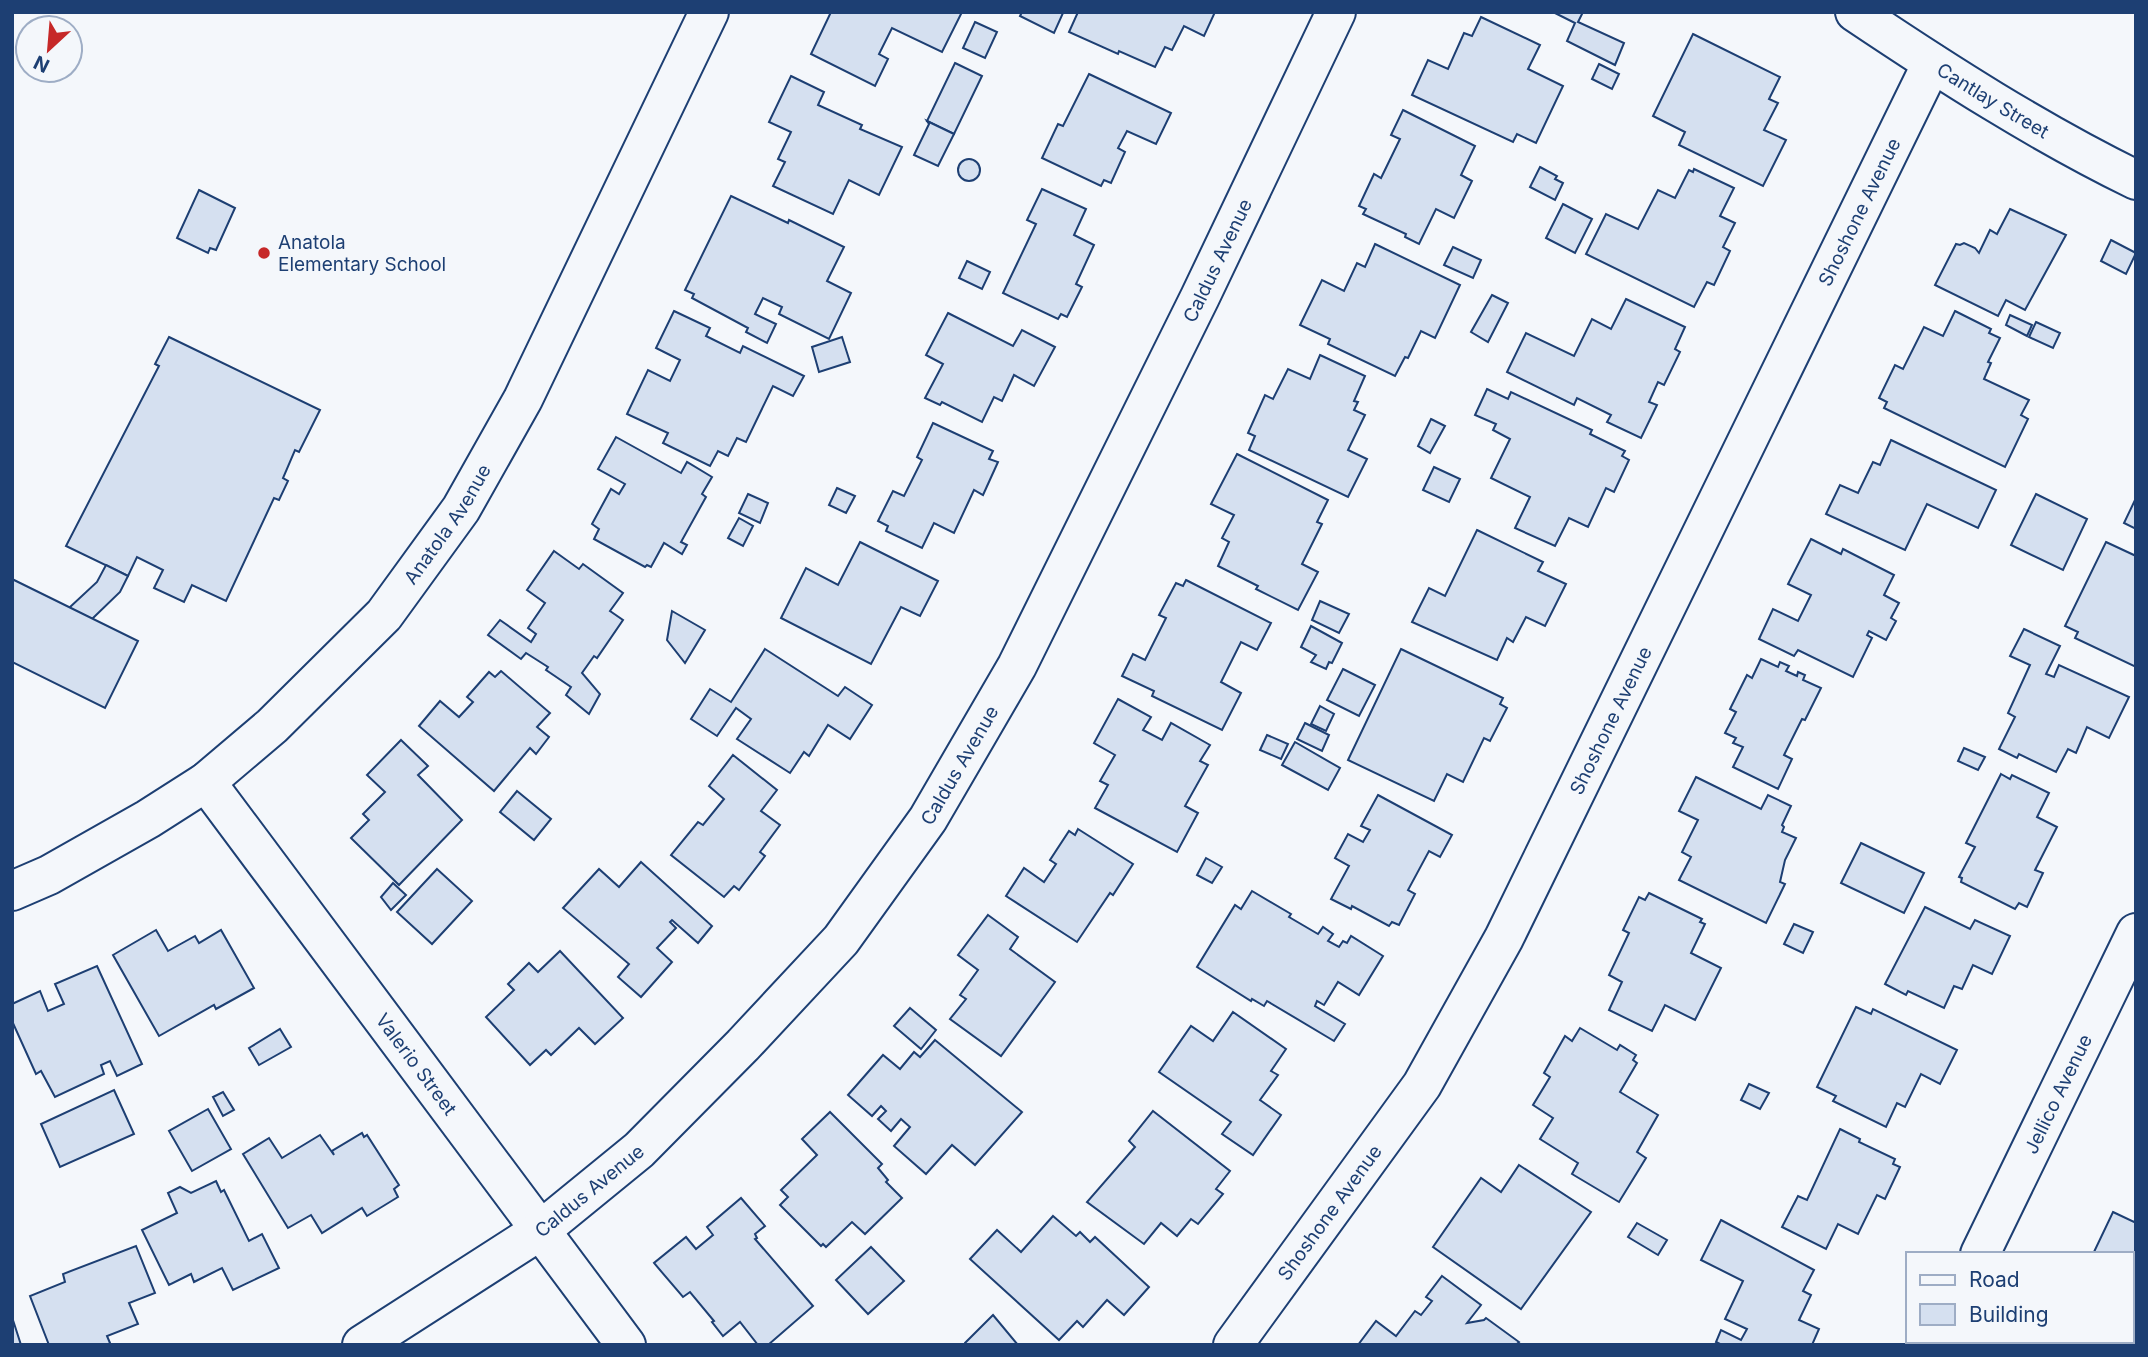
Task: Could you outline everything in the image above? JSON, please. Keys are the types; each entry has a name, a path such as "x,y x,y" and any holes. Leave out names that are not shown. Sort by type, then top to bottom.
{"street":[{"name":"Anatola Avenue","path":"12,891 49,875 206,782 272,726 384,615 461,509 523,399 709,12"},
{"name":"Caldus Avenue","path":"362,1345 541,1230 639,1150 743,1045 841,940 928,819 1017,666 1200,297 1336,12"},
{"name":"Cantlay Street","path":"1855,12 2008,110 2136,180"},
{"name":"Shoshone Avenue","path":"1233,1345 1422,1085 1504,938 1932,63"},
{"name":"Valerio Street","path":"206,782 626,1345"},
{"name":"Jellico Avenue","path":"1981,1252 2136,933"}],"building":[{"path":"831,12 962,12 942,52 892,28 879,54 888,59 875,86 811,54"},
{"path":"1022,12 1063,13 1054,33 1020,16"},
{"path":"1078,12 1215,12 1204,36 1184,26 1172,50 1165,47 1155,67 1069,32"},
{"path":"1553,12 1583,12 1578,22 1624,43 1615,65 1567,41 1575,23"},
{"path":"1481,17 1540,45 1528,69 1563,86 1536,143 1517,134 1513,142 1412,95 1428,60 1448,69 1464,33 1472,36"},
{"path":"975,22 997,32 985,58 963,48"},
{"path":"1693,34 1780,77 1769,99 1778,103 1764,130 1786,140 1763,186 1679,145 1685,132 1653,116"},
{"path":"955,63 982,76 954,134 927,121"},
{"path":"1599,64 1619,74 1612,89 1592,79"},
{"path":"1089,74 1171,113 1156,144 1127,131 1118,148 1125,152 1111,183 1104,180 1101,186 1042,158 1058,124 1063,126"},
{"path":"791,76 824,92 818,105 862,125 860,129 902,147 879,195 849,180 833,214 773,186 785,162 778,159 791,132 769,122"},
{"path":"1403,110 1475,146 1461,175 1472,181 1454,218 1436,209 1419,244 1405,237 1406,234 1363,214 1366,209 1359,206 1374,174 1381,178 1400,139 1391,135"},
{"path":"927,121 954,134 938,166 914,155 929,124"},
{"path":"969,159 977,162 980,170 977,178 969,181 961,178 958,170 961,162"},
{"path":"1540,167 1557,176 1555,179 1563,183 1555,200 1530,187"},
{"path":"1694,169 1734,188 1720,216 1735,223 1723,247 1730,251 1714,285 1707,282 1694,307 1586,254 1606,214 1638,229 1658,190 1675,198 1689,170 1693,172"},
{"path":"1042,189 1086,209 1074,235 1094,245 1076,284 1082,287 1067,317 1061,314 1058,319 1003,293 1036,224 1027,220"},
{"path":"199,190 235,208 216,250 210,248 208,253 177,238"},
{"path":"731,196 844,247 827,281 851,293 829,339 779,314 782,307 763,298 755,314 776,324 767,343 746,332 748,328 692,298 694,294 685,290"},
{"path":"1563,204 1592,219 1575,253 1546,238"},
{"path":"2010,209 2066,235 2025,310 2006,300 1998,316 1935,285 1956,244 1964,243 1979,253 1990,230 1997,234"},
{"path":"2111,240 2136,253 2126,274 2101,261"},
{"path":"1375,244 1460,285 1435,338 1421,331 1408,358 1405,357 1395,376 1328,344 1330,339 1300,325 1322,280 1344,291 1357,263 1365,267"},
{"path":"1453,247 1481,260 1473,278 1444,265"},
{"path":"967,261 990,272 982,289 959,278"},
{"path":"1492,295 1508,303 1488,342 1471,332"},
{"path":"1626,299 1685,327 1675,349 1680,352 1664,385 1658,382 1649,402 1657,405 1641,438 1607,422 1611,415 1577,398 1574,405 1507,372 1526,333 1574,356 1592,319 1611,329"},
{"path":"674,311 710,328 706,336 740,353 743,346 804,376 793,396 773,386 746,442 737,438 728,456 718,451 710,466 663,443 668,433 627,414 648,370 670,381 680,360 656,348"},
{"path":"1955,311 1991,329 1989,333 2000,338 1988,362 1991,363 1984,379 2029,400 2021,415 2028,419 2005,467 1884,408 1887,402 1879,398 1895,365 1903,369 1924,327 1943,336"},
{"path":"948,313 1013,346 1022,330 1055,347 1034,386 1014,375 1002,401 994,397 982,422 942,402 940,405 925,398 943,364 926,355"},
{"path":"2010,315 2032,325 2027,336 2006,325"},
{"path":"2036,322 2060,333 2053,348 2029,337"},
{"path":"169,337 320,410 299,452 295,450 283,478 288,481 279,500 274,498 226,601 192,585 184,602 154,588 163,570 137,557 128,576 66,546 159,366 155,364"},
{"path":"842,337 850,362 819,372 812,347"},
{"path":"1320,355 1365,376 1354,401 1358,402 1354,410 1365,415 1348,450 1367,459 1348,497 1249,450 1255,436 1248,433 1265,395 1273,399 1288,369 1310,379"},
{"path":"1487,389 1508,399 1511,392 1592,430 1590,434 1625,451 1622,456 1629,460 1614,492 1606,488 1588,527 1569,518 1555,546 1515,528 1530,497 1491,478 1510,439 1493,430 1496,424 1475,415"},
{"path":"1431,419 1445,426 1430,453 1418,446"},
{"path":"933,423 993,451 989,459 998,462 983,495 974,490 954,533 934,523 922,548 886,531 888,526 878,521 893,491 904,496 922,460 917,457"},
{"path":"616,437 681,473 687,462 712,477 702,494 706,497 681,542 687,545 682,554 664,543 651,567 645,567 594,539 599,529 592,524 611,489 619,494 625,484 598,469"},
{"path":"1891,440 1996,490 1978,528 1927,504 1905,550 1826,514 1840,485 1858,493 1873,462 1880,465"},
{"path":"1237,454 1328,500 1317,522 1322,524 1302,564 1318,572 1298,610 1218,566 1229,542 1222,538 1234,515 1211,504"},
{"path":"1434,467 1460,479 1449,502 1423,490"},
{"path":"837,488 855,496 846,513 829,505"},
{"path":"748,494 768,503 760,523 739,513"},
{"path":"2036,494 2087,519 2063,570 2011,545"},
{"path":"2136,498 2136,529 2124,523"},
{"path":"739,518 753,526 743,546 728,538"},
{"path":"1477,530 1543,562 1538,571 1566,584 1545,626 1526,617 1513,642 1507,638 1497,660 1412,622 1429,588 1445,596"},
{"path":"1811,539 1841,554 1843,549 1894,575 1884,595 1899,603 1891,618 1896,621 1886,640 1869,631 1867,635 1872,638 1853,677 1798,650 1794,656 1759,639 1773,609 1798,621 1811,595 1788,584"},
{"path":"860,542 938,581 920,616 901,607 871,664 781,618 806,568 838,585"},
{"path":"2106,542 2136,556 2136,667 2075,638 2078,632 2065,626"},
{"path":"554,551 579,569 583,564 623,593 610,611 623,620 597,658 594,656 582,673 600,694 589,714 566,695 571,687 546,670 548,667 526,653 521,659 488,635 500,620 531,642 536,634 528,628 545,603 527,590"},
{"path":"106,565 128,576 120,592 92,619 69,608 97,582"},
{"path":"12,579 138,641 105,708 12,662"},
{"path":"1186,580 1271,623 1257,650 1241,642 1221,682 1241,693 1222,730 1152,696 1154,691 1122,676 1133,654 1145,660 1166,618 1159,615 1176,583 1183,586"},
{"path":"1320,601 1349,614 1339,633 1312,620"},
{"path":"672,611 705,630 685,663 667,640"},
{"path":"1311,626 1342,643 1326,669 1311,662 1316,655 1301,647"},
{"path":"2024,629 2060,646 2046,674 2054,677 2059,665 2129,697 2109,738 2087,727 2076,753 2068,749 2056,772 2019,754 2017,758 1999,749 2015,717 2008,713 2030,665 2010,656"},
{"path":"765,649 838,696 845,687 872,705 850,739 828,725 809,756 804,752 790,773 737,739 751,719 736,708 717,736 691,719 710,689 731,702"},
{"path":"1401,649 1503,698 1500,704 1507,708 1490,741 1484,738 1463,782 1447,774 1434,801 1348,760"},
{"path":"1761,659 1778,667 1780,662 1789,666 1786,671 1797,676 1798,672 1805,675 1803,680 1821,688 1784,755 1792,759 1778,789 1733,767 1743,747 1733,743 1736,738 1725,733 1736,712 1730,709 1747,675 1752,678"},
{"path":"1343,669 1375,685 1359,716 1327,700"},
{"path":"501,671 550,713 537,727 549,737 536,754 530,748 494,791 419,726 440,701 459,717 473,702 467,697 489,672 495,677"},
{"path":"1118,699 1151,717 1143,730 1162,740 1171,723 1210,745 1200,761 1208,765 1185,806 1198,813 1177,852 1095,808 1108,785 1100,781 1115,755 1094,743"},
{"path":"1320,706 1334,714 1326,731 1311,724"},
{"path":"1305,723 1329,735 1322,751 1297,739"},
{"path":"1267,735 1288,744 1281,759 1260,750"},
{"path":"401,740 428,766 418,775 462,820 399,885 351,838 369,820 363,814 385,792 367,775"},
{"path":"1295,742 1340,768 1328,790 1282,765"},
{"path":"1964,748 1985,757 1978,770 1958,761"},
{"path":"733,755 777,790 761,811 780,825 760,852 765,856 739,890 734,886 724,897 671,855 698,822 703,825 724,799 709,786"},
{"path":"2001,774 2010,779 2012,775 2049,793 2037,817 2057,827 2035,870 2043,873 2027,907 2019,903 2015,909 1961,882 1962,878 1959,877 1975,847 1966,843"},
{"path":"1696,777 1761,809 1768,795 1791,806 1782,825 1782,832 1796,838 1785,860 1780,882 1785,884 1766,923 1679,880 1691,857 1682,852 1698,820 1679,811"},
{"path":"517,791 551,819 534,840 500,812"},
{"path":"1378,795 1452,835 1440,857 1429,851 1408,890 1415,894 1399,925 1392,922 1389,926 1352,906 1351,909 1331,899 1349,866 1335,858 1348,834 1363,842 1370,830 1361,826"},
{"path":"1078,829 1133,864 1077,942 1006,896 1024,868 1044,882 1056,864 1050,860 1069,831 1075,835"},
{"path":"1861,843 1924,873 1904,913 1841,883"},
{"path":"1206,858 1222,867 1212,883 1197,875"},
{"path":"641,862 712,926 698,943 672,920 670,922 676,928 657,948 672,962 641,997 618,977 629,964 563,908 599,869 619,887"},
{"path":"437,869 472,901 432,944 397,912"},
{"path":"393,883 406,895 391,910 381,897"},
{"path":"1252,891 1318,934 1323,927 1333,934 1328,941 1339,947 1343,941 1347,943 1351,936 1383,956 1359,995 1338,982 1324,1005 1317,1001 1315,1006 1345,1024 1334,1041 1267,1001 1264,1006 1252,999 1251,1001 1197,967 1235,905 1241,909"},
{"path":"1649,893 1702,919 1700,922 1705,924 1691,953 1721,968 1695,1020 1665,1005 1652,1031 1609,1010 1622,982 1609,975 1629,933 1623,930 1639,897 1645,900"},
{"path":"1925,907 1970,929 1975,920 2010,936 1992,974 1973,965 1962,989 1954,986 1944,1008 1908,991 1906,995 1885,984"},
{"path":"988,915 1018,937 1010,949 1055,982 1001,1056 950,1019 966,999 960,995 978,970 958,955"},
{"path":"1794,924 1813,932 1803,953 1784,944"},
{"path":"156,930 168,951 195,936 199,943 221,930 254,988 216,1009 214,1005 159,1036 113,955"},
{"path":"560,951 623,1018 595,1044 579,1028 551,1055 546,1050 530,1065 486,1017 514,990 508,984 529,963 538,972"},
{"path":"97,966 142,1064 117,1076 110,1061 101,1065 104,1074 55,1097 41,1071 36,1074 12,1021 12,1004 40,991 48,1011 64,1004 55,984"},
{"path":"1856,1007 1871,1014 1873,1009 1957,1050 1940,1084 1921,1074 1905,1107 1897,1103 1886,1127 1833,1101 1836,1096 1817,1087"},
{"path":"910,1008 936,1030 921,1049 894,1026"},
{"path":"1233,1012 1286,1049 1271,1071 1278,1075 1260,1100 1281,1115 1253,1155 1222,1134 1231,1122 1159,1072 1191,1026 1213,1041"},
{"path":"1580,1028 1617,1050 1620,1045 1636,1055 1633,1060 1637,1063 1620,1092 1658,1115 1637,1152 1646,1158 1619,1202 1572,1174 1578,1163 1540,1139 1553,1118 1533,1105 1550,1077 1544,1073 1565,1036 1572,1041"},
{"path":"280,1029 291,1047 259,1065 249,1048"},
{"path":"935,1040 1022,1112 975,1165 952,1145 926,1174 894,1146 910,1127 901,1119 891,1131 878,1119 886,1111 881,1106 872,1116 848,1095 883,1055 900,1069 914,1052 920,1057"},
{"path":"1749,1084 1769,1093 1760,1109 1741,1100"},
{"path":"114,1090 134,1134 60,1167 41,1124"},
{"path":"223,1092 234,1110 223,1116 213,1097"},
{"path":"208,1109 231,1149 192,1171 169,1131"},
{"path":"1153,1111 1230,1171 1216,1189 1223,1194 1198,1224 1191,1219 1177,1236 1161,1223 1144,1244 1087,1202 1135,1147 1129,1141"},
{"path":"830,1112 882,1164 878,1168 888,1180 886,1182 902,1198 865,1234 852,1222 826,1247 823,1244 821,1246 780,1205 788,1197 781,1190 817,1155 802,1139"},
{"path":"1840,1129 1860,1139 1859,1142 1895,1159 1893,1164 1900,1167 1885,1199 1877,1195 1858,1234 1838,1224 1826,1249 1782,1227 1798,1196 1807,1200"},
{"path":"362,1133 364,1137 367,1135 399,1185 394,1189 398,1197 367,1216 362,1208 322,1233 311,1215 288,1228 243,1154 269,1138 282,1158 320,1135 334,1155 332,1151"},
{"path":"1519,1165 1591,1212 1521,1309 1433,1247 1481,1178 1501,1192"},
{"path":"216,1181 221,1192 224,1190 249,1241 262,1234 279,1268 233,1290 222,1268 194,1282 191,1274 169,1285 142,1230 177,1213 168,1193 180,1187 191,1193"},
{"path":"741,1198 765,1226 755,1234 755,1239 813,1306 768,1345 758,1345 740,1322 723,1336 690,1292 683,1297 654,1263 686,1237 696,1249 713,1235 707,1227"},
{"path":"2113,1212 2134,1222 2136,1219 2136,1263 2134,1252 2094,1252"},
{"path":"1053,1216 1076,1236 1080,1232 1090,1242 1095,1237 1149,1287 1124,1315 1107,1300 1083,1327 1077,1321 1059,1340 970,1259 997,1230 1021,1252"},
{"path":"1721,1220 1814,1270 1803,1291 1811,1295 1799,1320 1819,1329 1812,1345 1722,1345 1716,1342 1721,1330 1741,1340 1747,1329 1725,1319 1743,1281 1701,1260"},
{"path":"1637,1223 1667,1240 1658,1255 1628,1237"},
{"path":"136,1246 155,1293 129,1303 138,1324 107,1336 110,1343 107,1345 49,1345 30,1296 65,1282 63,1274"},
{"path":"871,1247 904,1281 868,1314 836,1280"},
{"path":"1442,1276 1481,1305 1467,1323 1486,1318 1519,1342 1516,1345 1358,1345 1376,1321 1396,1336 1415,1311 1421,1315 1432,1301 1426,1297"},
{"path":"2134,1314 2136,1315 2136,1345 2072,1345 2134,1343"},
{"path":"993,1315 1018,1345 965,1345 965,1343"},
{"path":"12,1317 21,1345 12,1345"}],"place":[{"name":"Anatola Elementary School","path":"264,253"}]}
